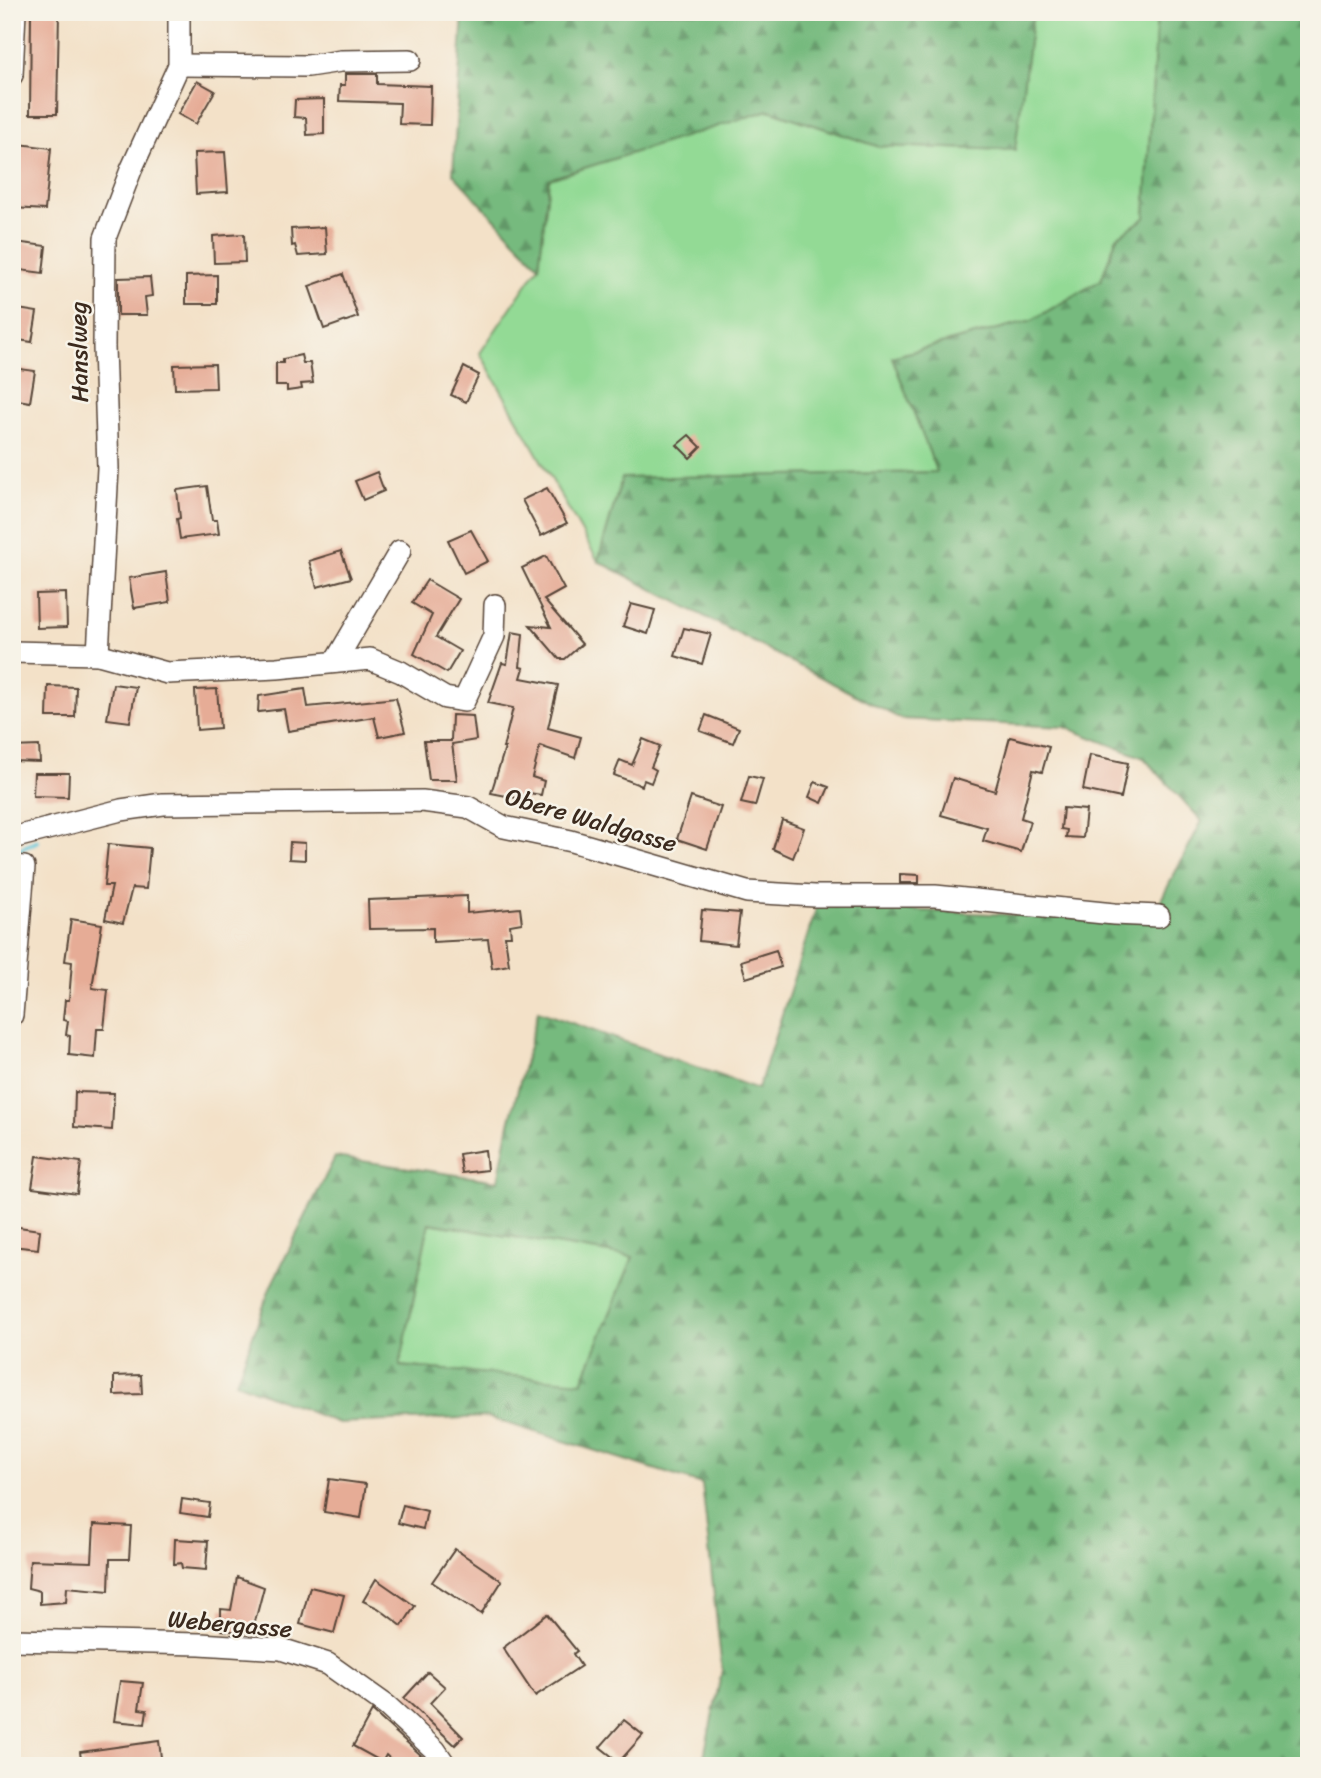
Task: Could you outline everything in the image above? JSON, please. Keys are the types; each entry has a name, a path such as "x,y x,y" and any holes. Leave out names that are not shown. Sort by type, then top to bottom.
{"street":[{"path":"12,75 15,12"},
{"name":"Hanslweg","path":"98,654 108,468 104,347 105,238 131,170 179,65 179,12"},
{"path":"179,65 308,66 341,61 410,60"},
{"path":"335,662 400,551"},
{"path":"12,652 98,654 167,673 277,668 370,659 401,672 445,698 464,701 494,636 495,605"},
{"name":"Obere Waldgasse","path":"12,838 121,810 163,804 422,801 468,807 504,827 571,841 747,892 815,896 935,896 1159,916"},
{"path":"12,1014 18,867"},
{"name":"Webergasse","path":"12,1640 200,1644 281,1649 328,1664 387,1706 435,1750 446,1766"}],"green space":[{"path":"463,12 1033,12 1015,150 877,146 769,110 549,179 539,266 453,174"},
{"path":"1033,12 1157,12 1145,218 1117,237 1101,280 1032,320 892,357 937,472 622,478 598,561 480,353 539,266 549,179 769,110 877,146 1014,150"},
{"path":"1157,12 1309,12 1309,1766 702,1766 722,1670 702,1484 487,1417 338,1423 236,1382 271,1286 335,1157 498,1181 508,1128 538,1011 758,1089 817,906 1150,921 1202,821 1144,758 1065,727 901,719 598,561 622,478 937,472 892,357 1032,320 1101,280 1117,237 1145,218","holes":["429,1223 633,1257 582,1382 400,1366"]},
{"path":"429,1223 633,1257 582,1383 400,1366"}],"building":[{"path":"31,12 59,12 57,114 30,114"},
{"path":"345,74 377,74 377,84 431,86 430,125 399,124 400,103 339,101 340,85 345,85"},
{"path":"197,81 215,91 196,124 178,114"},
{"path":"324,99 324,134 307,135 306,118 294,117 295,100"},
{"path":"19,144 51,148 45,210 14,208"},
{"path":"225,152 228,192 196,194 194,153"},
{"path":"325,227 327,254 298,256 295,245 292,246 291,229"},
{"path":"244,234 245,262 214,263 213,236"},
{"path":"15,242 46,246 43,273 12,269"},
{"path":"343,274 358,317 324,329 309,286"},
{"path":"217,275 217,304 186,304 186,276"},
{"path":"150,277 152,296 145,297 147,315 118,315 118,278"},
{"path":"12,308 37,312 32,342 12,339"},
{"path":"301,355 303,363 310,363 313,383 301,384 302,389 287,391 287,386 276,386 276,363 283,363 283,359"},
{"path":"215,364 216,388 175,389 174,365"},
{"path":"464,367 479,375 466,402 451,395"},
{"path":"12,368 35,371 30,402 12,399"},
{"path":"689,435 701,447 690,458 677,445"},
{"path":"377,472 384,491 363,500 355,481"},
{"path":"207,486 212,520 217,520 219,534 180,539 177,490"},
{"path":"547,488 567,523 541,536 522,500"},
{"path":"471,530 488,561 464,573 448,540"},
{"path":"341,551 351,578 317,587 309,561"},
{"path":"546,556 564,589 544,600 582,644 565,659 559,659 530,625 551,627 522,568"},
{"path":"166,572 170,602 134,608 129,578"},
{"path":"427,580 459,599 436,637 460,651 447,673 414,654 432,615 412,603"},
{"path":"66,593 67,627 37,628 36,594"},
{"path":"631,604 655,610 648,634 623,626"},
{"path":"684,628 711,634 702,664 675,656"},
{"path":"512,632 523,634 520,667 524,668 521,678 558,685 548,728 581,737 575,758 540,746 532,777 544,781 541,795 529,793 527,800 491,793 505,748 513,708 488,703 502,663 507,664"},
{"path":"113,684 136,687 130,722 107,719"},
{"path":"48,686 76,687 75,717 47,717"},
{"path":"217,689 220,728 197,730 195,690"},
{"path":"305,689 308,707 396,698 405,732 379,737 374,717 288,731 284,709 258,712 259,696"},
{"path":"452,715 473,716 476,740 452,744 457,780 429,780 424,741 451,741"},
{"path":"706,715 739,728 733,743 700,731"},
{"path":"1010,737 1049,747 1042,772 1033,770 1021,818 1030,821 1021,852 983,841 987,828 941,815 953,778 995,791"},
{"path":"643,739 660,746 651,767 656,770 651,783 644,780 642,786 614,775 620,760 632,765"},
{"path":"39,746 40,762 12,761 12,747"},
{"path":"1090,755 1128,763 1121,798 1083,790"},
{"path":"34,773 69,773 68,797 33,796"},
{"path":"749,776 763,779 755,806 741,803"},
{"path":"815,782 829,787 822,803 809,797"},
{"path":"691,797 721,807 707,849 677,839"},
{"path":"1063,808 1086,810 1083,838 1066,837 1067,830 1061,829"},
{"path":"782,820 804,828 793,858 773,849"},
{"path":"290,842 305,843 305,860 289,859"},
{"path":"108,844 150,848 146,889 132,888 123,923 105,919 112,886 104,886"},
{"path":"900,874 919,875 919,883 900,883"},
{"path":"467,896 467,913 520,908 522,923 510,925 511,936 505,936 509,965 492,968 488,939 433,942 433,928 369,929 368,900"},
{"path":"702,910 740,913 736,945 699,941"},
{"path":"71,919 102,924 92,988 108,990 104,1029 97,1029 95,1058 69,1055 70,1036 66,1035 68,1021 63,1020 65,1000 69,1000 72,962 65,961"},
{"path":"776,950 781,967 746,978 741,961"},
{"path":"75,1092 114,1093 112,1130 74,1127"},
{"path":"485,1150 487,1170 462,1173 459,1154"},
{"path":"37,1156 81,1162 77,1194 32,1188"},
{"path":"12,1226 40,1230 38,1249 12,1246"},
{"path":"141,1375 142,1394 114,1395 114,1376"},
{"path":"329,1479 366,1484 361,1518 324,1512"},
{"path":"182,1499 210,1503 208,1517 180,1513"},
{"path":"403,1505 427,1511 423,1529 398,1523"},
{"path":"94,1524 131,1526 129,1559 110,1559 109,1591 67,1587 66,1602 40,1604 40,1591 28,1588 30,1560 92,1562"},
{"path":"175,1539 208,1541 206,1570 182,1568 181,1563 174,1564"},
{"path":"455,1549 502,1581 481,1614 432,1582"},
{"path":"237,1577 264,1587 252,1633 221,1630 221,1609 231,1610"},
{"path":"376,1579 415,1606 402,1626 378,1608 363,1601"},
{"path":"310,1587 344,1595 334,1633 300,1624"},
{"path":"547,1614 577,1651 573,1654 581,1666 535,1696 503,1648"},
{"path":"428,1672 445,1687 430,1703 463,1737 455,1745 404,1698"},
{"path":"120,1681 143,1683 139,1709 147,1710 145,1724 114,1721"},
{"path":"372,1711 422,1756 414,1766 398,1766 386,1755 382,1762 353,1746"},
{"path":"624,1720 643,1735 619,1762 600,1747"},
{"path":"159,1741 162,1766 82,1766 80,1752"}],"waterway":[{"path":"12,853 37,841"}]}
